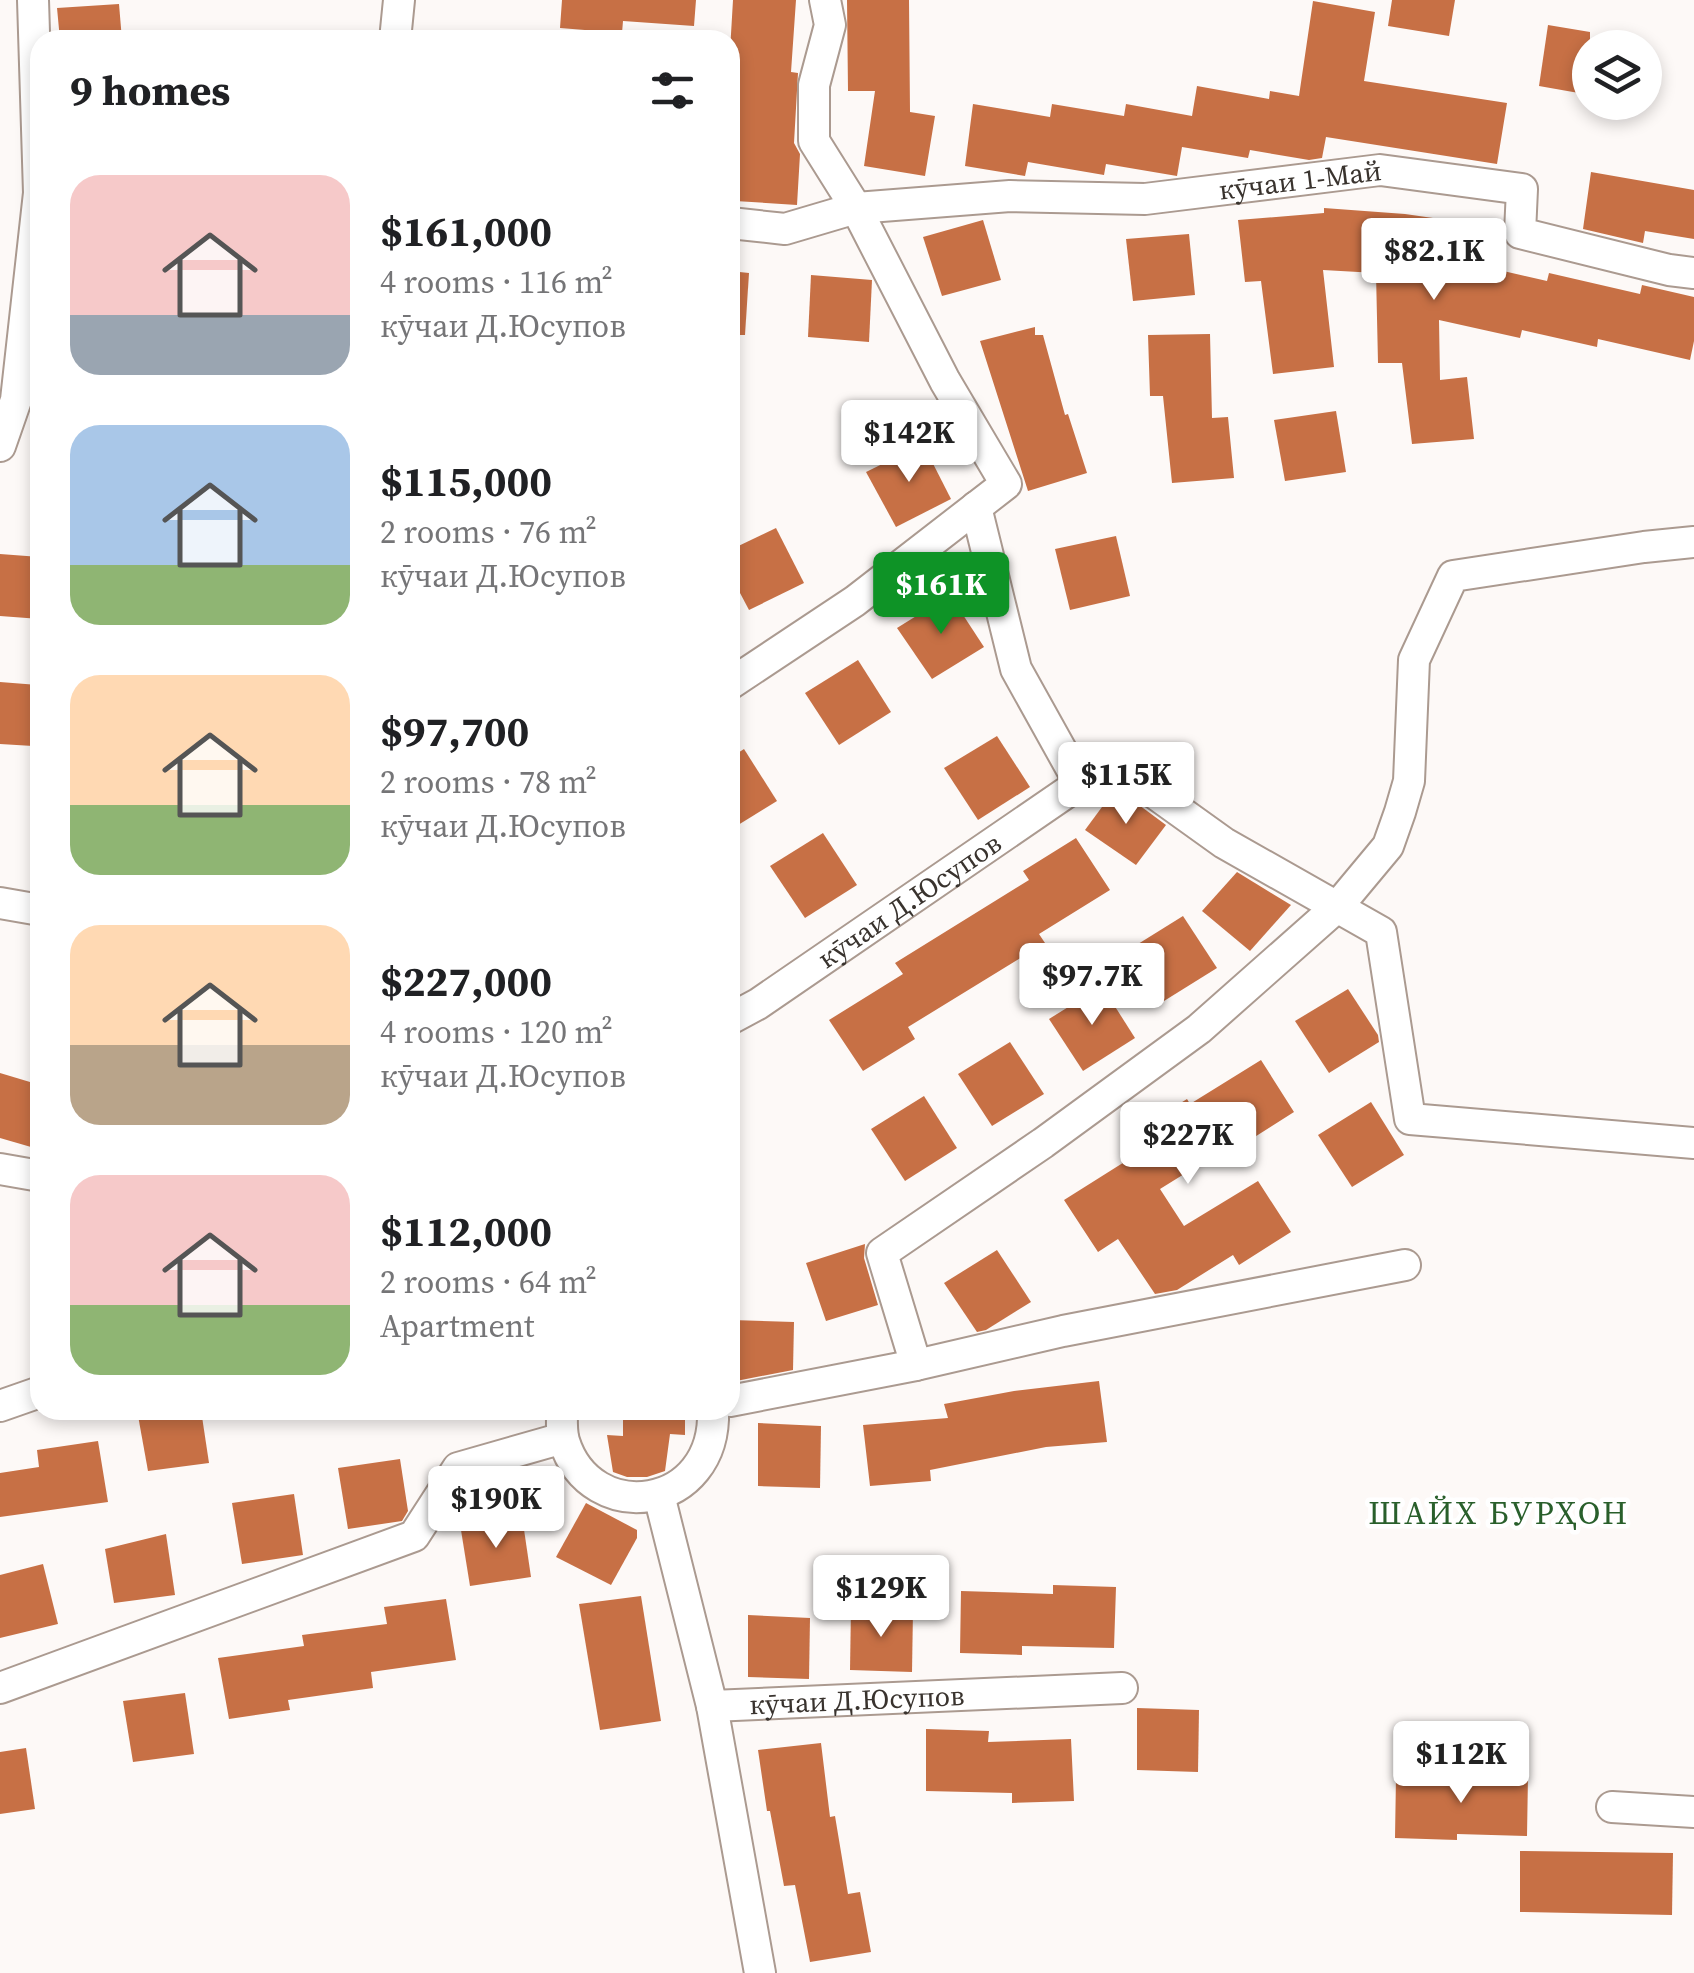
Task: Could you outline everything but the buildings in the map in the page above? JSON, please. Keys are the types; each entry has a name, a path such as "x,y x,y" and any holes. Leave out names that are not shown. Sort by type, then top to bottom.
{"street":[{"path":"33,0 34,30"},
{"path":"396,30 400,0"},
{"path":"740,677 855,601 1006,484 945,381 856,208 814,141 814,85 830,25 826,0"},
{"name":"кӯчаи 1-Май","path":"740,224 785,229 856,208 1010,196 1145,200 1380,170 1522,189 1520,233 1694,273"},
{"path":"0,446 19,398 30,285"},
{"path":"976,507 1016,669 1080,784"},
{"path":"916,1366 882,1253 1043,1143 1199,1029 1338,906 1388,846 1409,781 1414,660 1453,576 1644,546 1694,542"},
{"name":"кӯчаи Д.Юсупов","path":"740,1013 1111,762 1224,843 1338,906"},
{"path":"0,903 30,908"},
{"path":"1338,906 1382,932 1410,1119 1694,1143"},
{"path":"0,1169 30,1174"},
{"path":"740,1399 916,1366 1063,1331 1405,1266"},
{"path":"0,1406 30,1396"},
{"path":"0,1688 414,1536 458,1468 562,1424 576,1466 598,1487 628,1497 659,1495 685,1482 704,1460 714,1433 713,1420"},
{"name":"кӯчаи Д.Юсупов","path":"659,1495 712,1706 760,1973"},
{"name":"кӯчаи Д.Юсупов","path":"712,1706 1122,1688"},
{"path":"1612,1807 1694,1812"}],"district":[{"name":"ШАЙХ БУРҲОН","path":"1499,1513"}]}
